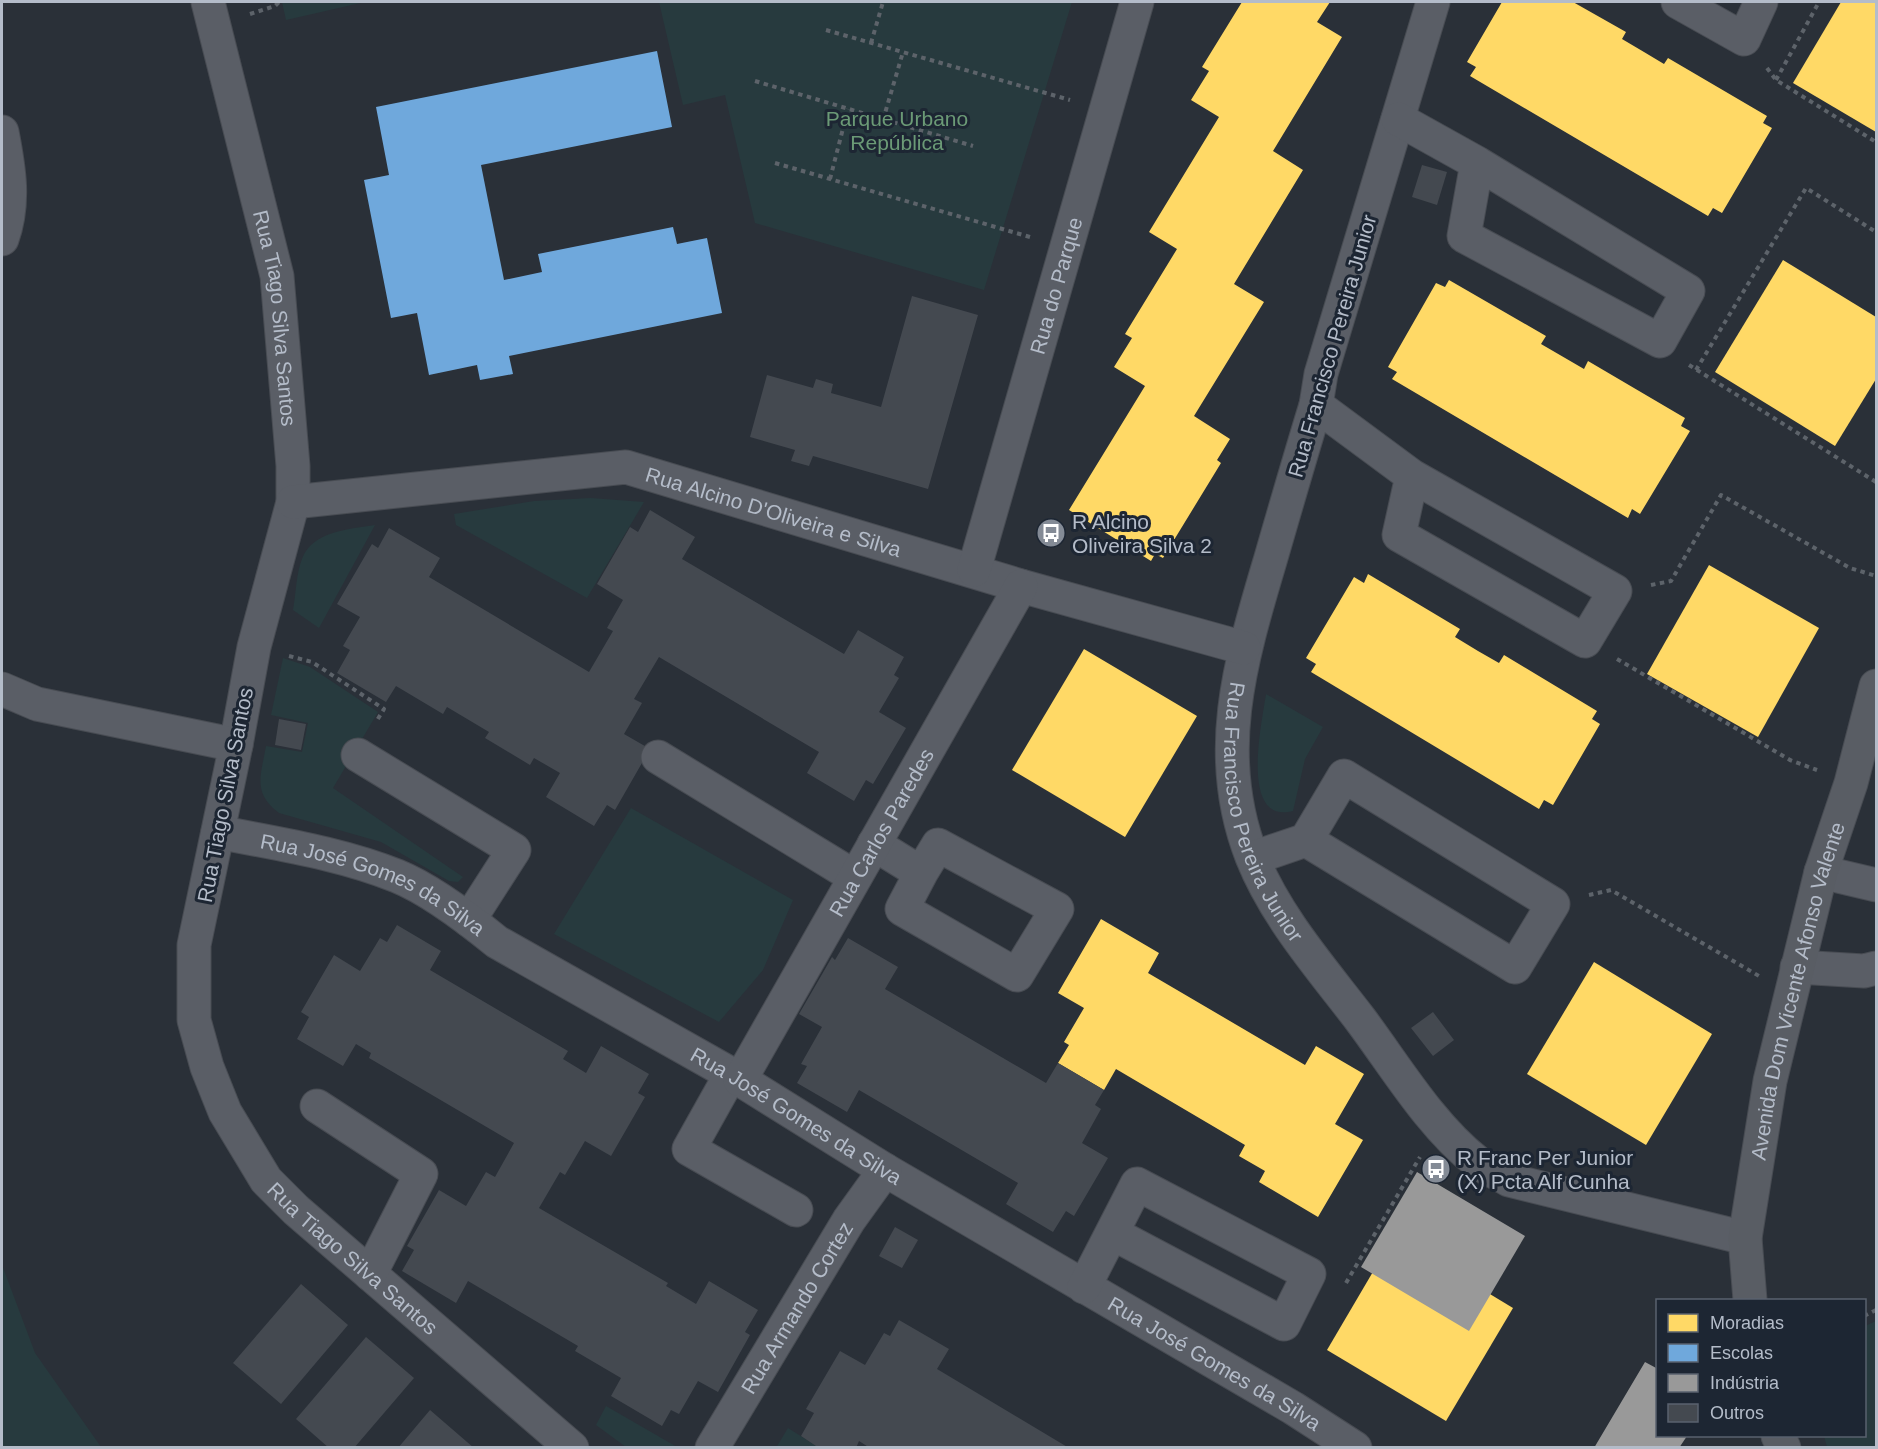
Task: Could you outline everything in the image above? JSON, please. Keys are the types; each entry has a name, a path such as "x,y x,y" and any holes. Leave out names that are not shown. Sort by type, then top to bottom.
{"street":[{"name":"Rua Tiago Silva Santos","path":"208,2 277,276 293,466 293,502 254,647 194,955 194,1020 207,1067 225,1112 266,1180 296,1210 572,1448"},
{"name":"Rua do Parque","path":"974,570 1137,2"},
{"name":"Rua Francisco Pereira Junior","path":"1433,2 1320,374 1316,405 1244,648 1233,716 1231,751 1235,799 1253,858 1291,928 1440,1125 1478,1163 1509,1180 1745,1238"},
{"path":"1678,2 1744,39 1761,2"},
{"path":"1398,119 1477,163 1688,291 1660,341 1464,236 1477,163"},
{"path":"2,132 11,198 7,224 2,238"},
{"path":"1316,405 1412,476 1615,591 1585,641 1399,535 1412,476"},
{"name":"Rua Alcino D'Oliveira e Silva","path":"293,502 626,467 1021,586 1244,648"},
{"name":"Rua Carlos Paredes","path":"796,1210 689,1149 855,877 1021,586"},
{"name":"Avenida Dom Vicente Afonso Valente","path":"1750,1299 1745,1238 1770,1081 1821,872 1851,783 1876,686"},
{"path":"2,689 37,704 236,745"},
{"path":"358,754 514,850 469,920"},
{"path":"658,757 855,877"},
{"path":"1253,858 1306,840 1344,776 1553,904 1515,967 1306,840"},
{"name":"Rua José Gomes da Silva","path":"218,832 354,861 399,877 469,920 497,942 735,1077 885,1170 1293,1408 1355,1448"},
{"path":"874,844 921,873"},
{"path":"938,844 1057,909 1017,975 902,909 921,873 938,844"},
{"path":"1821,872 1876,885"},
{"path":"1794,980 1864,972 1876,968"},
{"path":"317,1106 421,1174 370,1274"},
{"name":"Rua Armando Cortez","path":"712,1448 849,1220 885,1170"},
{"path":"1083,1287 1137,1184 1310,1274 1284,1324 1112,1233"}],"path":[{"path":"872,43 883,2"},
{"path":"1819,2 1776,80 1876,142"},
{"path":"826,30 1106,110"},
{"path":"883,120 903,52"},
{"path":"755,81 973,146"},
{"path":"830,179 848,109"},
{"path":"775,163 1066,247"},
{"path":"1876,232 1806,188 1695,370 1876,482"},
{"path":"1671,581 1721,495 1850,568 1876,576"},
{"path":"1585,641 1790,760 1851,783"},
{"path":"254,647 312,662 384,709"},
{"path":"1611,890 1724,957 1794,980"},
{"path":"1355,1270 1413,1168"}],"green space":[{"path":"282,2 365,2 286,20"},
{"name":"Parque Urbano República","path":"659,2 1072,2 984,290 755,223 725,95 683,105"},
{"path":"591,498 644,502 587,598 456,525 454,514 534,501"},
{"path":"375,525 319,628 293,610 298,571 302,559 314,542 333,533"},
{"path":"283,658 310,667 378,712 333,788 463,877 458,882 449,881 381,842 279,813 270,806 260,783 266,746 302,752 308,723 271,715"},
{"path":"1266,694 1323,727 1305,759 1293,811 1276,811 1265,803 1260,788 1259,747"},
{"path":"631,808 793,900 763,970 719,1022 554,934"},
{"path":"2,1265 35,1353 101,1447 2,1447"},
{"path":"1876,1321 1876,1447 1827,1447 1824,1437 1866,1437 1866,1326"},
{"path":"606,1406 677,1447 626,1447 596,1425"},
{"path":"788,1428 818,1447 776,1448"}],"building: Moradias":[{"path":"1242,2 1330,2 1317,22 1342,37 1273,151 1303,170 1234,284 1264,302 1194,416 1230,439 1217,460 1221,463 1163,558 1155,554 1151,561 1069,510 1145,386 1114,367 1132,338 1125,334 1177,249 1149,232 1219,117 1191,100 1209,71 1202,67"},
{"path":"1502,2 1573,2 1626,32 1622,39 1664,64 1668,58 1767,116 1763,123 1772,128 1722,213 1713,208 1708,216 1470,76 1476,67 1467,62"},
{"path":"1841,2 1876,2 1876,132 1793,83"},
{"path":"1783,260 1876,317 1876,379 1835,446 1715,372"},
{"path":"1449,280 1546,336 1541,344 1584,369 1588,361 1685,418 1681,426 1690,431 1640,514 1632,509 1628,518 1392,379 1397,372 1388,367 1436,283 1445,287"},
{"path":"1709,565 1819,628 1758,737 1647,674"},
{"path":"1368,574 1460,629 1455,637 1478,651 1499,663 1504,655 1597,711 1592,719 1600,724 1553,805 1544,800 1539,809 1311,672 1316,664 1306,658 1354,577 1364,583"},
{"path":"1084,649 1197,716 1125,837 1012,770"},
{"path":"1101,919 1159,953 1148,973 1305,1065 1316,1046 1364,1074 1335,1124 1363,1140 1318,1217 1259,1182 1265,1171 1239,1156 1245,1145 1116,1069 1104,1090 1058,1063 1069,1045 1064,1042 1084,1008 1058,993"},
{"path":"1594,962 1712,1034 1646,1145 1527,1074"},
{"path":"1394,1236 1513,1308 1446,1421 1327,1350"},
{"path":"1620,1425 1657,1448 1606,1448"}],"building: Escolas":[{"path":"657,51 672,127 481,165 504,280 542,272 538,254 673,227 677,244 707,238 722,313 509,356 513,374 480,380 477,365 429,375 417,313 391,318 364,180 389,175 376,107"}],"building: Indústria":[{"path":"1417,1172 1525,1236 1469,1331 1361,1267"},
{"path":"1645,1362 1656,1368 1656,1437 1686,1437 1679,1448 1594,1448"}],"building: Outros":[{"path":"1422,165 1447,172 1437,205 1412,197"},
{"path":"912,296 978,315 928,489 813,456 809,466 791,461 795,450 750,437 767,375 813,388 816,379 833,384 831,393 881,407"},
{"path":"650,510 695,537 682,559 844,654 858,630 904,657 894,675 899,678 879,712 906,728 873,784 866,780 854,801 807,773 819,752 659,657 634,699 642,703 624,734 650,749 615,810 607,805 594,826 546,797 560,773 534,758 530,765 485,738 489,732 447,707 443,714 396,686 386,702 337,673 350,650 343,646 360,617 337,604 372,544 378,548 389,528 440,558 429,577 589,672 613,631 607,628 623,600 597,584 630,527 638,532"},
{"path":"279,719 306,724 301,750 275,745"},
{"path":"397,925 441,951 430,970 568,1051 563,1059 586,1073 601,1046 649,1074 638,1093 645,1097 611,1156 585,1141 565,1175 560,1172 539,1208 668,1283 666,1286 696,1304 709,1281 758,1310 745,1332 750,1335 718,1392 698,1381 679,1414 671,1410 662,1426 611,1396 621,1378 575,1351 578,1346 468,1281 456,1303 402,1271 414,1250 407,1246 439,1190 466,1206 486,1172 495,1177 514,1143 369,1058 371,1053 356,1044 343,1066 297,1039 309,1017 301,1012 334,955 360,971 380,938 387,942"},
{"path":"848,938 898,967 885,989 1046,1083 1058,1063 1104,1090 1095,1105 1101,1109 1082,1143 1108,1158 1074,1216 1066,1211 1053,1232 1006,1204 1018,1183 859,1090 847,1112 797,1083 807,1066 801,1064 822,1027 799,1014 832,957 835,960"},
{"path":"1433,1012 1454,1040 1433,1056 1411,1028"},
{"path":"895,1227 918,1240 902,1268 879,1256"},
{"path":"301,1284 348,1325 281,1404 233,1363"},
{"path":"899,1320 949,1349 937,1369 1069,1448 870,1448 859,1441 856,1448 819,1448 801,1436 814,1413 806,1409 840,1351 865,1365 884,1333 890,1336"},
{"path":"366,1337 414,1378 354,1448 329,1448 296,1419"},
{"path":"430,1410 474,1448 398,1448"}],"place":[{"name":"R Alcino Oliveira Silva 2","path":"1051,533"},
{"name":"R Franc Per Junior (X) Pcta Alf Cunha","path":"1436,1169"}]}
